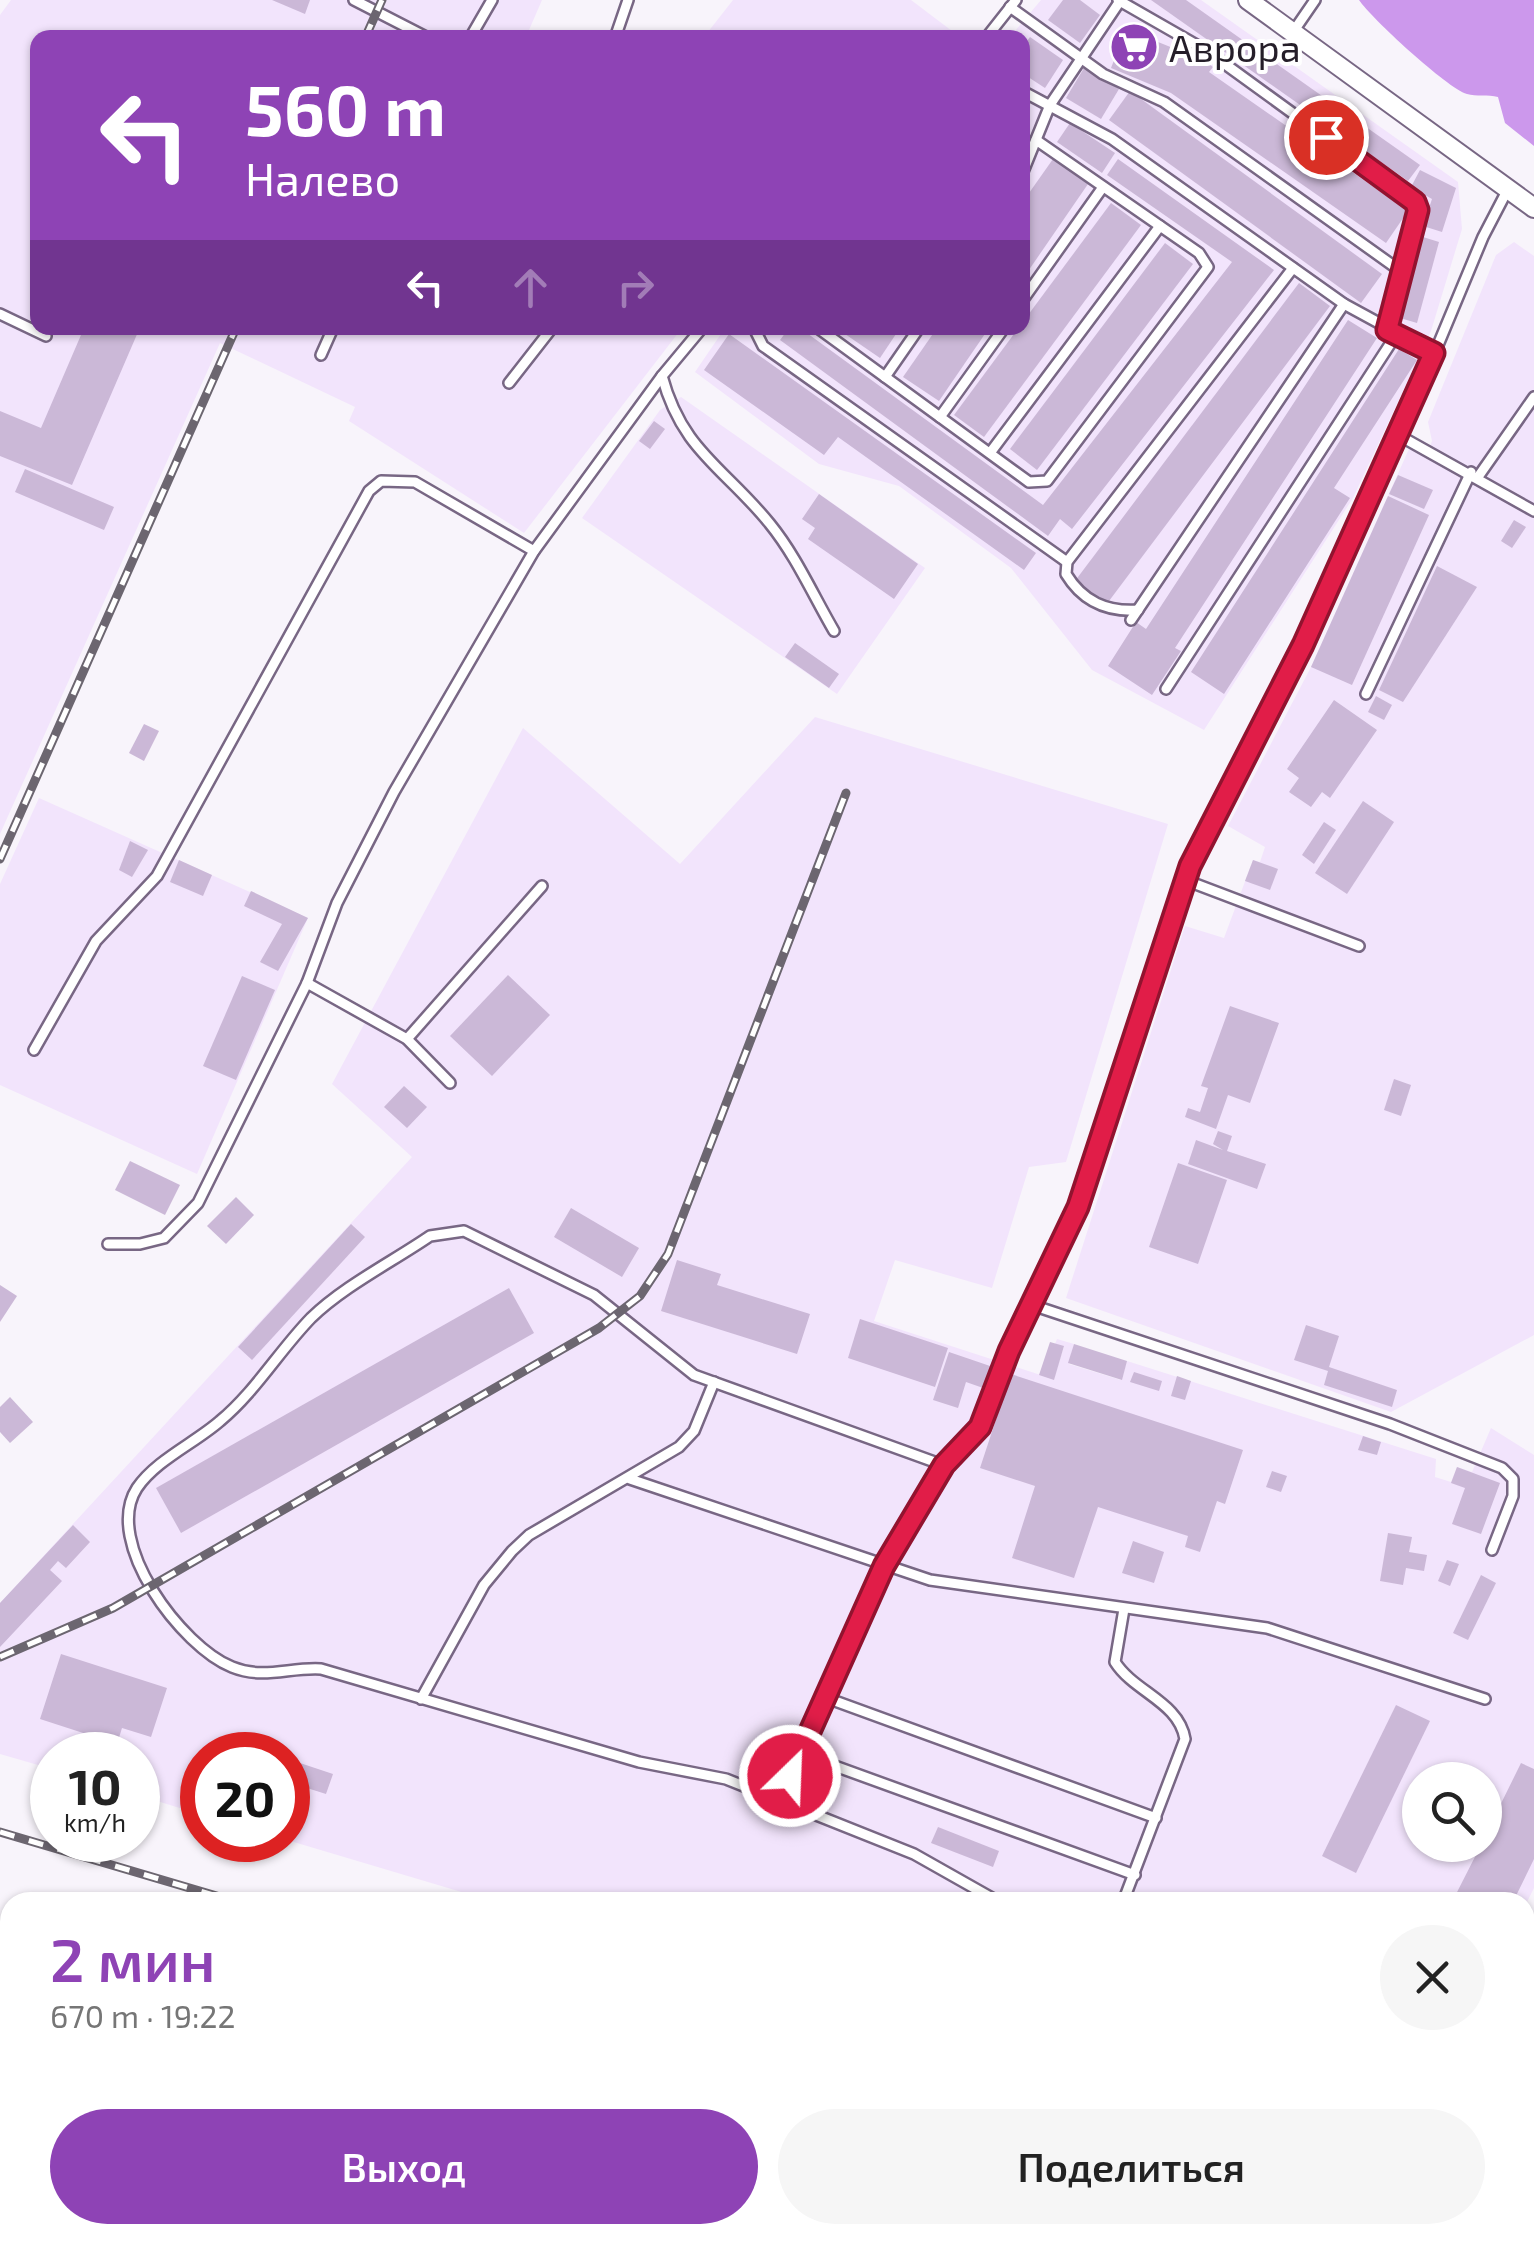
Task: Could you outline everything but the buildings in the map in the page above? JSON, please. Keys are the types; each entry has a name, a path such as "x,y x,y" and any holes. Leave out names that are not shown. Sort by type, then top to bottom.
{"street":[{"path":"1248,0 1534,208"}],"lane":[{"path":"354,0 412,30"},
{"path":"475,30 492,0"},
{"path":"618,30 628,0"},
{"path":"1293,32 1315,0"},
{"path":"1030,155 1050,105 1119,1 1208,52 1415,202 1418,210 1392,333 1166,688"},
{"path":"992,30 1013,4 1080,60 1164,102 1402,272"},
{"path":"1030,95 1112,140 1344,304 1434,353"},
{"path":"828,335 1029,482 1047,481 1206,274 1205,259 1036,140"},
{"path":"1030,290 1104,186"},
{"path":"780,1799 884,1566 944,1465 980,1427 1078,1207 1185,880 1303,645 1508,189"},
{"path":"990,454 1160,226"},
{"path":"1138,610 1116,612 1088,598 1066,574 1067,562 1293,268"},
{"path":"1131,620 1344,304"},
{"path":"0,314 30,328"},
{"path":"321,355 330,335"},
{"path":"509,383 547,335"},
{"path":"108,1244 140,1244 164,1238 186,1219 308,983 337,903 387,805 534,551 696,335"},
{"path":"758,335 763,346 1067,562"},
{"path":"885,377 914,335"},
{"path":"940,417 999,335"},
{"path":"662,376 684,434 771,526 834,631"},
{"path":"1366,694 1475,474 1534,397"},
{"path":"1400,436 1475,474 1534,511"},
{"path":"34,1050 96,940 163,866 369,491 381,481 396,478 415,482 534,551"},
{"path":"1185,880 1359,946"},
{"path":"407,1039 542,886"},
{"path":"308,983 407,1039 450,1083"},
{"path":"944,1465 714,1382 672,1362 594,1295 486,1240 464,1231 447,1231 430,1236 322,1310 222,1420 138,1486 128,1525 133,1553 151,1587 195,1642 216,1660 257,1675 321,1669 639,1762 726,1779 914,1854 981,1892"},
{"path":"1032,1305 1390,1424 1502,1468 1510,1473 1514,1486 1492,1550"},
{"path":"421,1699 484,1584 502,1560 529,1536 680,1448 694,1431 714,1382"},
{"path":"630,1478 884,1566 961,1586 1267,1628 1485,1700"},
{"path":"1124,1609 1114,1662 1182,1724 1185,1738 1127,1892"},
{"path":"824,1697 1156,1818"},
{"path":"799,1753 1135,1875"}],"shaded area":[{"path":"11,0 542,0 529,30 30,30 30,335 677,335 524,533 349,421 355,407 220,343 0,834 0,15"},
{"path":"733,0 911,0 951,30 709,30"},
{"path":"1041,0 1201,0 1458,182 1462,229 1431,331 1353,498 1204,730 1092,670 1011,568 899,486 819,464 695,372 720,335 1030,335 1030,30 1016,30"},
{"path":"1359,0 1534,0 1534,146 1505,123 1498,97 1471,95 1457,89 1410,52"},
{"path":"1514,242 1534,256 1534,1335 1391,1412 1066,1298 1185,926 1224,938 1253,860 1260,862 1265,847 1228,826 1311,667 1409,449 1426,456 1432,441 1428,422 1496,255"},
{"path":"681,397 925,568 837,694 582,518 660,410"},
{"path":"815,717 1168,824 1066,1162 1029,1167 992,1288 895,1260 874,1321 1053,1379 1064,1347 1055,1344 1057,1339 1074,1344 1069,1364 1121,1380 1127,1361 1436,1459 1435,1477 1451,1482 1457,1467 1472,1472 1491,1428 1534,1455 1532,1892 461,1892 310,1847 310,1732 180,1732 180,1808 160,1802 160,1732 30,1732 30,1763 0,1754 0,1603 412,1157 332,1084 523,728 680,864"},
{"path":"39,798 308,918 197,1174 0,1085 0,884"}],"railway":[{"path":"369,30 382,0"},
{"path":"0,859 233,335"},
{"path":"0,1657 113,1608 599,1328 640,1296 668,1254 846,793"},
{"path":"0,1832 203,1892"}],"place":[{"name":"Аврора","path":"1134,47"}],"route":[{"path":"790,1776 884,1566 944,1465 980,1427 1009,1351 1078,1207 1190,866 1303,645 1388,465 1434,353 1387,330 1418,210 1415,202 1326,137"}]}
